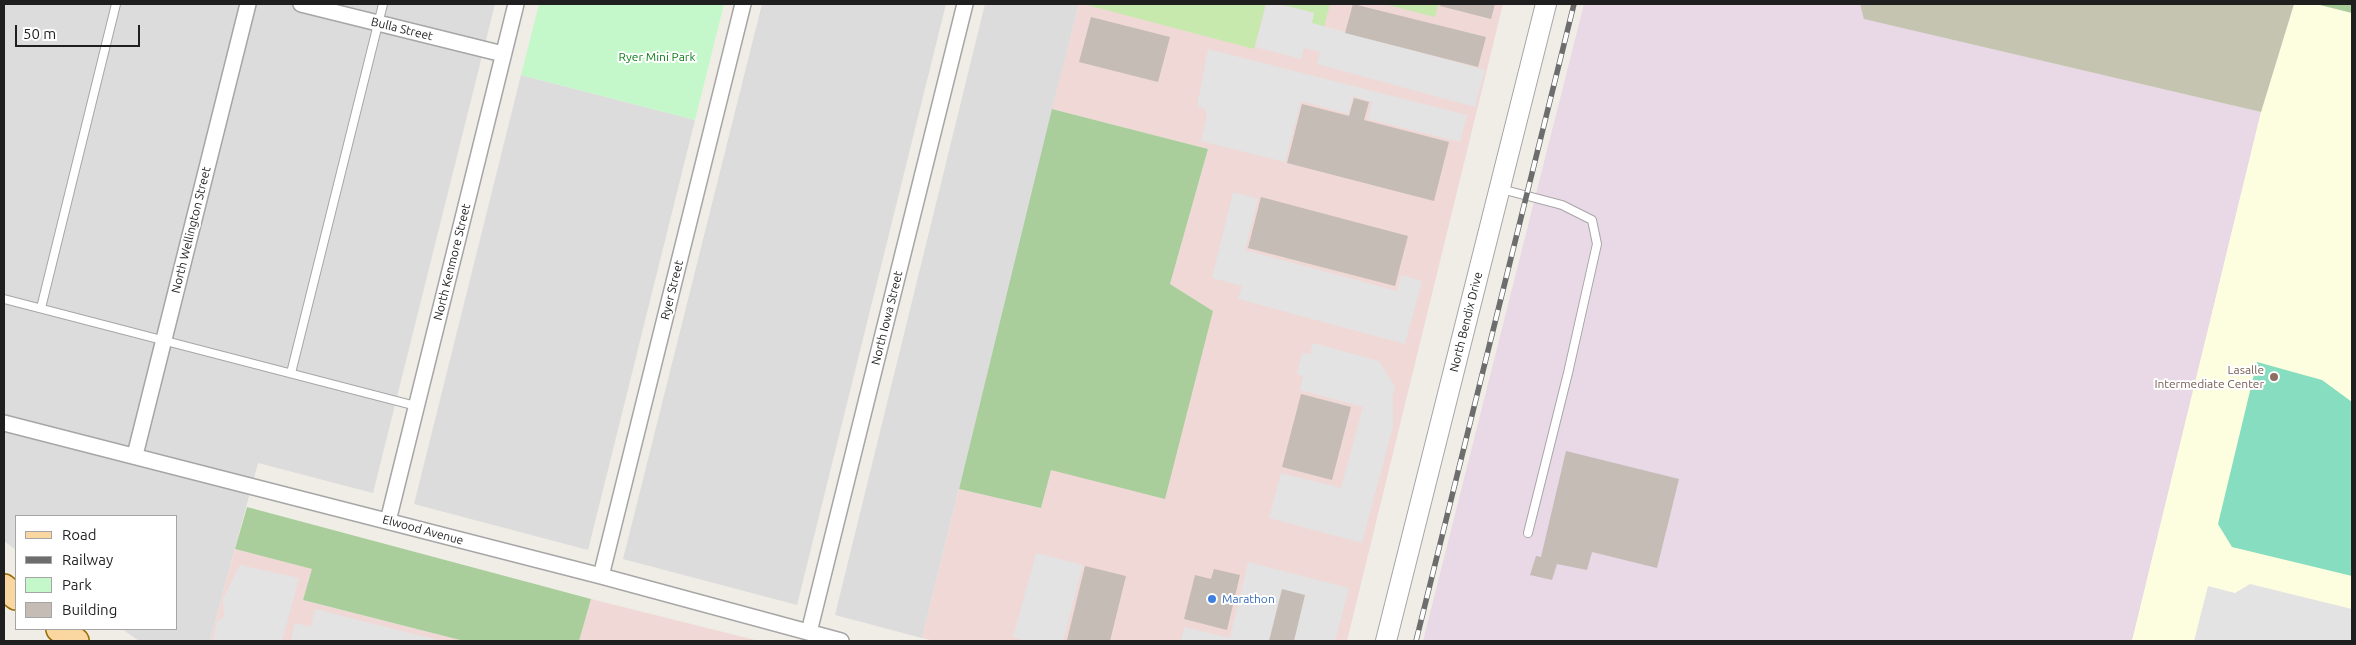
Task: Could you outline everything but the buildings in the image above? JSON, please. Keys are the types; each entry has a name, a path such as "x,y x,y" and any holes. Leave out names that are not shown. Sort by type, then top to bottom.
{"main road":[{"path":"4,587 15,596"},
{"path":"60,630 76,641"}],"street":[{"name":"North Wellington Street","path":"135,456 248,4"},
{"name":"Bulla Street","path":"301,4 503,54"},
{"name":"North Kenmore Street","path":"388,521 516,4"},
{"name":"Ryer Street","path":"601,576 743,4"},
{"name":"North Iowa Street","path":"809,632 965,4"},
{"name":"North Bendix Drive","path":"1386,641 1546,4"},
{"name":"Elwood Avenue","path":"4,423 601,576 841,641"}],"lane":[{"path":"41,308 116,4"},
{"path":"291,373 383,4"},
{"path":"1499,188 1562,204 1592,220 1597,244 1528,533"},
{"path":"4,299 416,406"}],"shaded area":[{"path":"4,4 495,4 373,493 258,463 210,641 139,641 123,630 178,630 178,515 15,515 15,549 4,541"},
{"path":"762,4 946,4 797,605 623,559"},
{"path":"985,4 1079,4 922,638 835,615"},
{"path":"1079,4 1503,4 1347,641 935,641 922,638 959,489 1041,508 1050,470 1213,311 1170,284 1208,149 1052,109"},
{"path":"1266,4 1279,4 1314,13 1312,23 1485,70 1475,107 1317,64 1320,52 1304,48 1301,59 1255,47"},
{"path":"1584,4 1860,4 1865,19 2261,112 2132,641 1423,641"},
{"path":"1860,4 2294,4 2261,112 1864,19"},
{"name":"Lasalle Intermediate Center","path":"2294,4 2316,4 2352,13 2352,641 2132,641 2261,112"},
{"path":"1208,49 1467,115 1460,142 1368,119 1372,102 1353,96 1348,114 1301,101 1285,162 1201,141 1207,116 1205,109 1197,106"},
{"path":"521,75 695,120 588,550 414,504"},
{"path":"1233,192 1258,199 1245,250 1397,291 1401,275 1422,281 1405,344 1238,299 1242,286 1212,278"},
{"path":"1313,343 1379,361 1395,387 1393,394 1393,426 1362,543 1269,518 1281,473 1341,488 1363,407 1300,390 1303,376 1297,374 1302,353 1310,354"},
{"path":"235,549 313,569 303,600 464,641 210,641"},
{"path":"1036,553 1083,565 1063,641 1026,641 1013,637"},
{"path":"1248,562 1349,588 1335,641 1181,641 1184,627 1230,638"},
{"path":"240,565 299,578 282,641 213,641 217,621 224,617 223,599"},
{"path":"2250,584 2352,609 2352,641 2194,641 2208,586 2235,593"},
{"path":"591,599 759,641 579,641"},
{"path":"315,609 442,641 291,641 295,623 311,627"}],"green space":[{"name":"Ryer Mini Park","path":"539,4 724,4 695,120 521,75"},
{"path":"1083,4 1266,4 1254,49"},
{"path":"1279,4 1330,4 1324,27 1311,23 1314,13"},
{"path":"1384,4 1432,4 1438,5 1435,17"},
{"path":"2316,4 2352,4 2352,13"},
{"path":"1052,109 1208,149 1170,284 1213,311 1165,499 1051,470 1041,508 959,489"},
{"path":"2257,362 2322,380 2352,402 2352,576 2232,547 2218,524"},
{"path":"247,507 591,599 579,641 464,641 303,600 312,569 235,549"}],"railway":[{"path":"1416,641 1574,4"}],"place":[{"name":"Lasalle Intermediate Center","path":"2274,377"},
{"name":"Marathon","path":"1212,599"}]}
